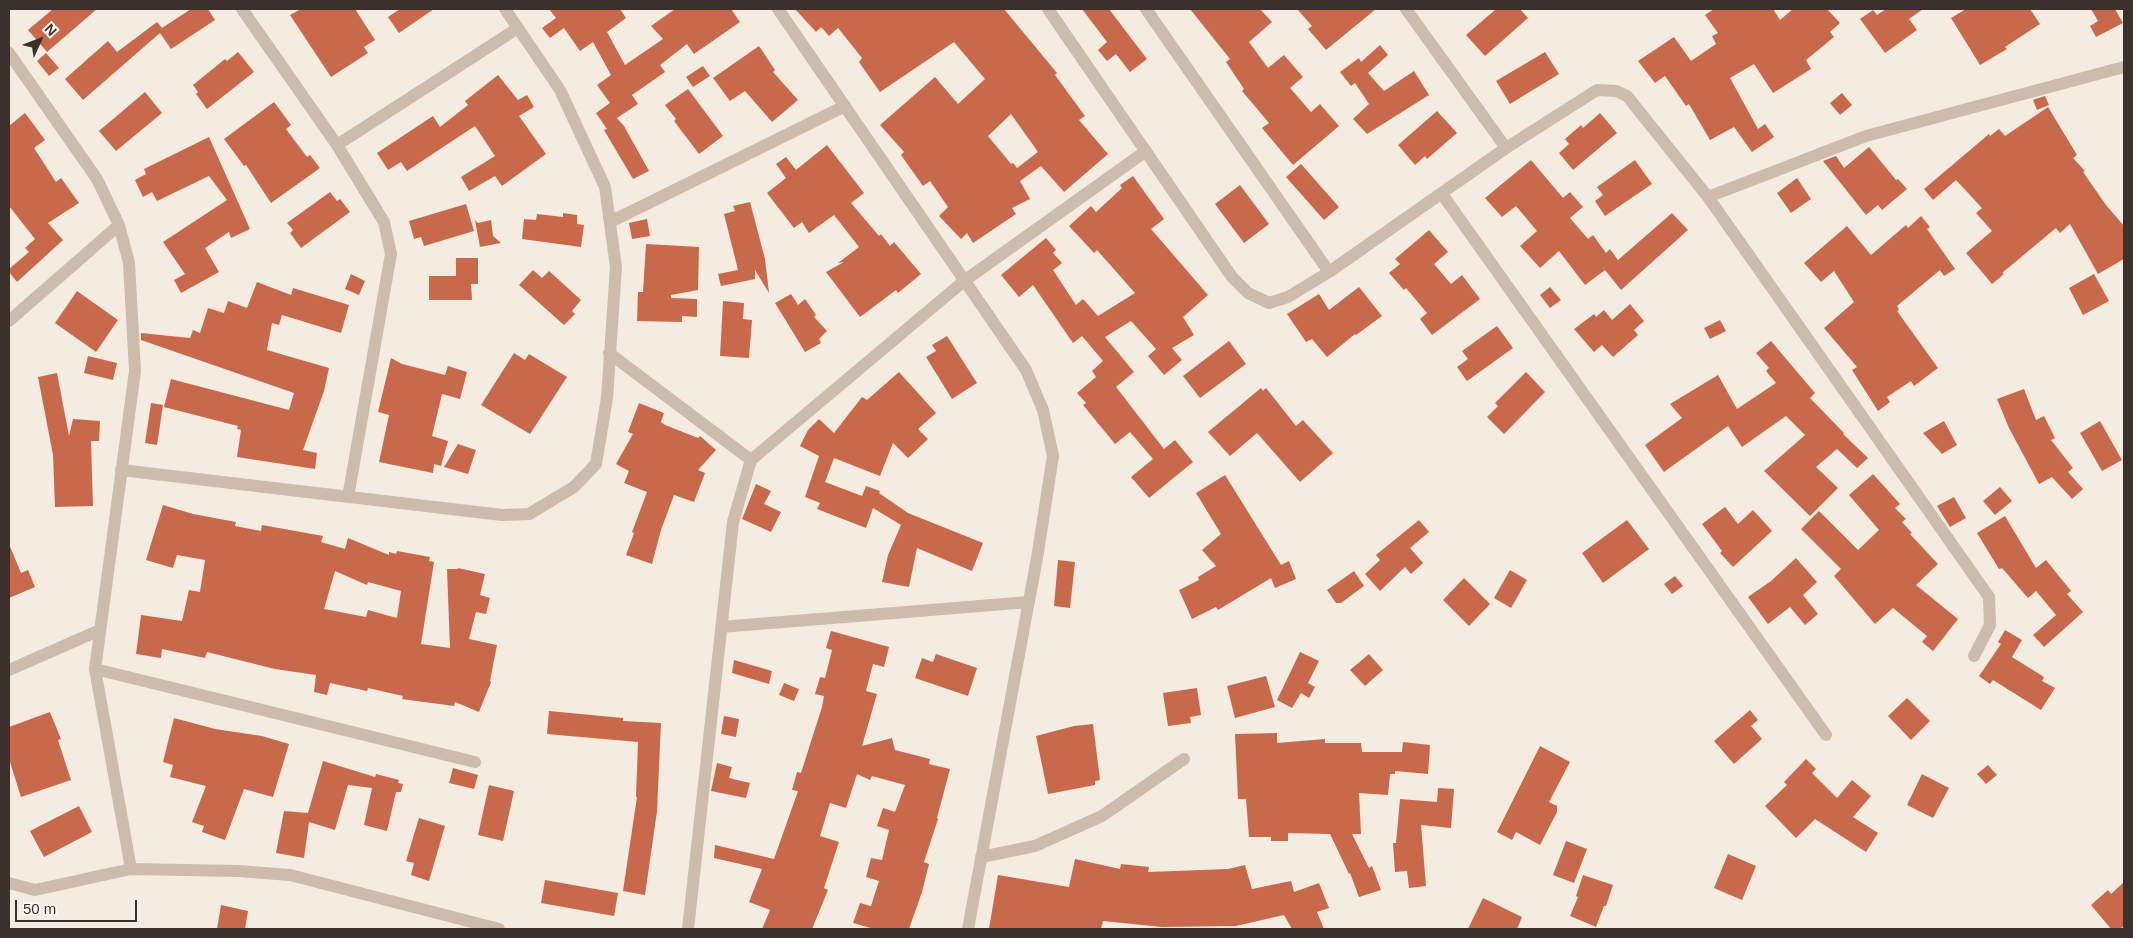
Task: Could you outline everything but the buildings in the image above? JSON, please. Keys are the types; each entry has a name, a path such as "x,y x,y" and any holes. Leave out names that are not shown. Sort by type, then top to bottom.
{"street":[{"path":"242,9 337,145 384,222 391,254 348,497"},
{"path":"121,470 502,515 529,514 574,487 596,464 606,398 616,266 605,187 560,90 505,9"},
{"path":"778,9 1026,370 1043,410 1054,456 1029,602 968,929"},
{"path":"1048,9 1232,277 1248,294 1269,303 1288,297 1329,272 1506,148 1597,90 1616,91 1627,96 1708,197 1989,597 1990,625 1974,656"},
{"path":"1146,9 1329,272"},
{"path":"1406,9 1506,148"},
{"path":"337,145 518,28"},
{"path":"9,53 97,179 118,225 129,263 135,371 95,669 132,869"},
{"path":"1708,197 1866,136 2124,68"},
{"path":"610,222 845,106"},
{"path":"688,929 733,522 750,460 964,281 1146,151"},
{"path":"1442,194 1826,735"},
{"path":"9,321 118,225"},
{"path":"609,353 750,460"},
{"path":"720,627 1029,602"},
{"path":"9,670 100,630"},
{"path":"95,669 475,762"},
{"path":"981,857 1035,846 1102,816 1184,759"},
{"path":"9,883 35,890 132,869 238,871 290,875 499,929"}]}
